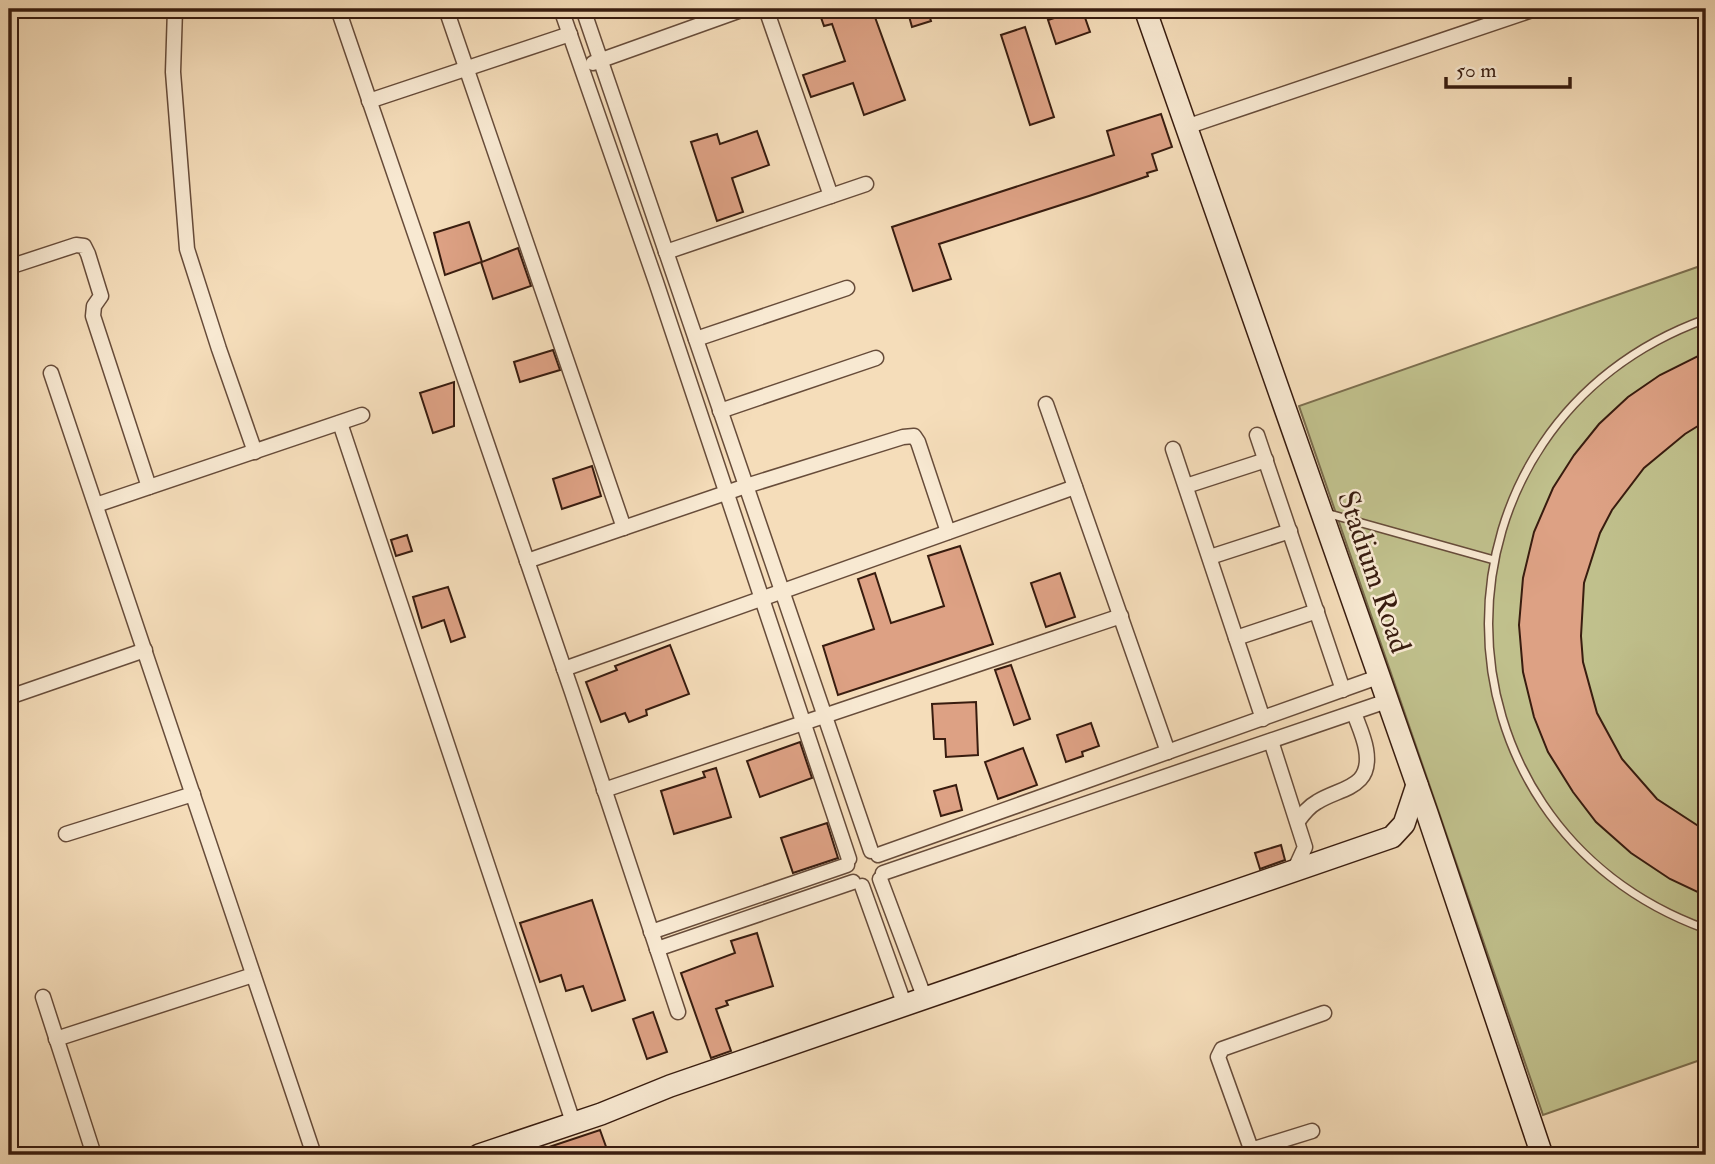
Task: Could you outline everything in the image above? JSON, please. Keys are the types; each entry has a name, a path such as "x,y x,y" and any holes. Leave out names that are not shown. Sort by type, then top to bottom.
{"main road":[{"name":"Stadium Road","path":"1145,9 1417,785 1542,1155"},
{"path":"479,1155 601,1114 670,1086 1392,837 1404,824 1417,785"}],"street":[{"path":"175,9 173,72 187,249 255,452"},
{"path":"338,9 564,669 678,1012"},
{"path":"446,9 624,528"},
{"path":"561,9 804,724 848,862 849,877 857,884 915,1003"},
{"path":"583,9 825,716 875,853 883,863 881,876 915,1003"},
{"path":"582,67 744,9"},
{"path":"766,9 831,196"},
{"path":"1186,127 1515,12 1535,9"},
{"path":"369,101 570,34"},
{"path":"666,252 866,184"},
{"path":"9,267 76,245 83,246 101,296 94,306 93,316 149,487"},
{"path":"696,339 847,288"},
{"path":"720,411 876,358"},
{"path":"51,373 314,1155"},
{"path":"1046,404 1168,752"},
{"path":"96,505 362,415"},
{"path":"340,423 573,1122"},
{"path":"1257,435 1343,690"},
{"path":"527,561 746,486 903,437 914,436 948,532"},
{"path":"1174,449 1263,719"},
{"path":"1186,486 1266,460"},
{"path":"564,669 1075,487"},
{"path":"1210,557 1290,531"},
{"path":"1236,638 1317,611"},
{"path":"604,790 1121,616"},
{"path":"15,695 145,650"},
{"path":"651,932 848,862 861,850 875,853 1378,677"},
{"path":"657,949 857,884 872,885 881,876 1387,701"},
{"path":"1298,821 1306,809 1318,801 1352,788 1364,775 1368,764 1366,747 1354,713"},
{"path":"1271,741 1305,847 1294,872"},
{"path":"66,834 193,794"},
{"path":"56,1039 253,975"},
{"path":"43,997 94,1155"},
{"path":"1312,1131 1254,1149 1250,1146 1218,1057 1222,1049 1324,1013"},
{"path":"1284,1141 1289,1155"}],"lane":[{"path":"1706,319 1666,336 1621,363 1580,398 1547,439 1520,485 1501,534 1494,560 1488,609 1491,671 1506,731 1526,777 1545,808 1568,838 1604,872 1644,901 1706,929"},
{"path":"1322,512 1494,560"}],"green space":[{"path":"1706,264 1706,1058 1543,1115 1299,406"}],"building":[{"path":"818,9 872,9 905,100 864,115 853,83 811,97 803,75 845,61 832,24 824,26"},
{"path":"907,9 927,9 931,21 912,27"},
{"path":"1082,9 1090,32 1056,44 1048,20"},
{"path":"1025,27 1054,117 1030,125 1001,35"},
{"path":"1161,114 1172,147 1152,154 1157,170 1147,173 1148,176 939,244 951,279 913,291 892,227 1114,155 1107,131"},
{"path":"757,131 769,165 732,178 743,212 717,221 691,142 717,134 720,144"},
{"path":"469,222 482,262 518,248 531,286 493,299 481,262 445,275 434,233"},
{"path":"553,350 560,370 520,382 514,362"},
{"path":"1706,352 1706,421 1685,434 1644,468 1612,510 1600,533 1584,583 1581,636 1583,662 1597,713 1622,759 1657,799 1706,831 1706,896 1670,879 1631,853 1596,822 1573,792 1548,752 1534,717 1523,672 1519,625 1523,578 1534,532 1553,488 1574,455 1599,424 1628,397 1660,375"},
{"path":"454,382 454,426 433,433 420,393"},
{"path":"592,466 601,496 562,509 553,479"},
{"path":"407,535 412,551 396,556 391,540"},
{"path":"960,546 993,644 838,695 823,646 874,629 858,579 875,573 891,623 944,606 928,556"},
{"path":"1060,573 1075,617 1046,627 1031,583"},
{"path":"448,587 465,637 451,642 444,620 422,628 413,597"},
{"path":"670,645 689,694 646,710 647,715 629,722 625,713 601,722 586,682 617,670 615,666"},
{"path":"1011,665 1030,719 1014,725 995,670"},
{"path":"976,702 978,755 946,757 945,739 934,739 932,704"},
{"path":"1091,723 1099,746 1066,762 1057,735"},
{"path":"800,742 812,778 760,797 747,761"},
{"path":"1023,748 1037,785 998,799 985,762"},
{"path":"716,768 731,817 674,834 661,791 705,777 703,772"},
{"path":"956,785 962,810 941,816 934,791"},
{"path":"827,823 838,858 793,873 781,838"},
{"path":"1281,845 1285,860 1260,869 1255,853"},
{"path":"592,900 625,1000 592,1011 583,986 566,991 561,975 540,982 520,923"},
{"path":"757,933 773,986 726,1001 728,1005 716,1009 731,1051 711,1058 681,973 735,953 731,941"},
{"path":"653,1012 667,1052 647,1059 633,1019"},
{"path":"600,1130 609,1155 531,1155 531,1153"}]}
